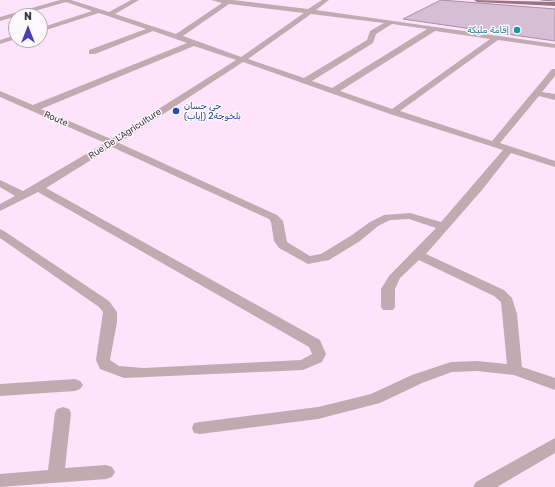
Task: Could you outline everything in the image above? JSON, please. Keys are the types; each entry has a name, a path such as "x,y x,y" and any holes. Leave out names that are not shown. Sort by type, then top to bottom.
{"main road":[{"path":"477,0 555,4"}],"street":[{"path":"0,19 66,0 177,36 194,44 306,81 393,112 555,164"},
{"path":"109,15 136,0"},
{"path":"214,0 391,22 555,46"},
{"name":"Rue De L'Agriculture","path":"0,208 38,188 112,143 241,60 326,0"},
{"path":"177,36 229,1"},
{"path":"48,27 99,11"},
{"path":"306,81 370,41 373,33 391,22"},
{"path":"333,91 434,28"},
{"path":"92,52 152,29"},
{"path":"393,112 497,37"},
{"path":"32,109 194,44"},
{"path":"494,144 555,71"},
{"path":"537,93 555,97"},
{"name":"Route","path":"0,94 112,143 272,217 277,221 280,241 283,245 308,260 325,258 356,238 374,224 388,217 410,216 443,226"},
{"path":"388,307 388,289 395,276 418,255 478,188 509,149"},
{"path":"0,183 24,196"},
{"path":"0,233 104,304 110,312 110,322 103,360 105,365 114,370 124,373 144,374 303,365 317,358 319,354 315,344 38,188"},
{"path":"418,255 499,293 507,301 510,314 515,370"},
{"path":"200,428 318,413 375,399 417,379 451,367 477,366 515,370 555,384"},
{"path":"0,390 75,385"},
{"path":"56,476 63,413"},
{"path":"482,487 555,445"},
{"path":"0,481 106,472"}],"building":[{"name":"إقامة مليكة","path":"441,0 555,9 555,41 403,19"}],"tram line":[{"path":"541,0 555,1"}],"place":[{"name":"إقامة مليكة","path":"517,30"},
{"name":"حي حسان بلخوجة2 (إياب)","path":"176,111"}]}
